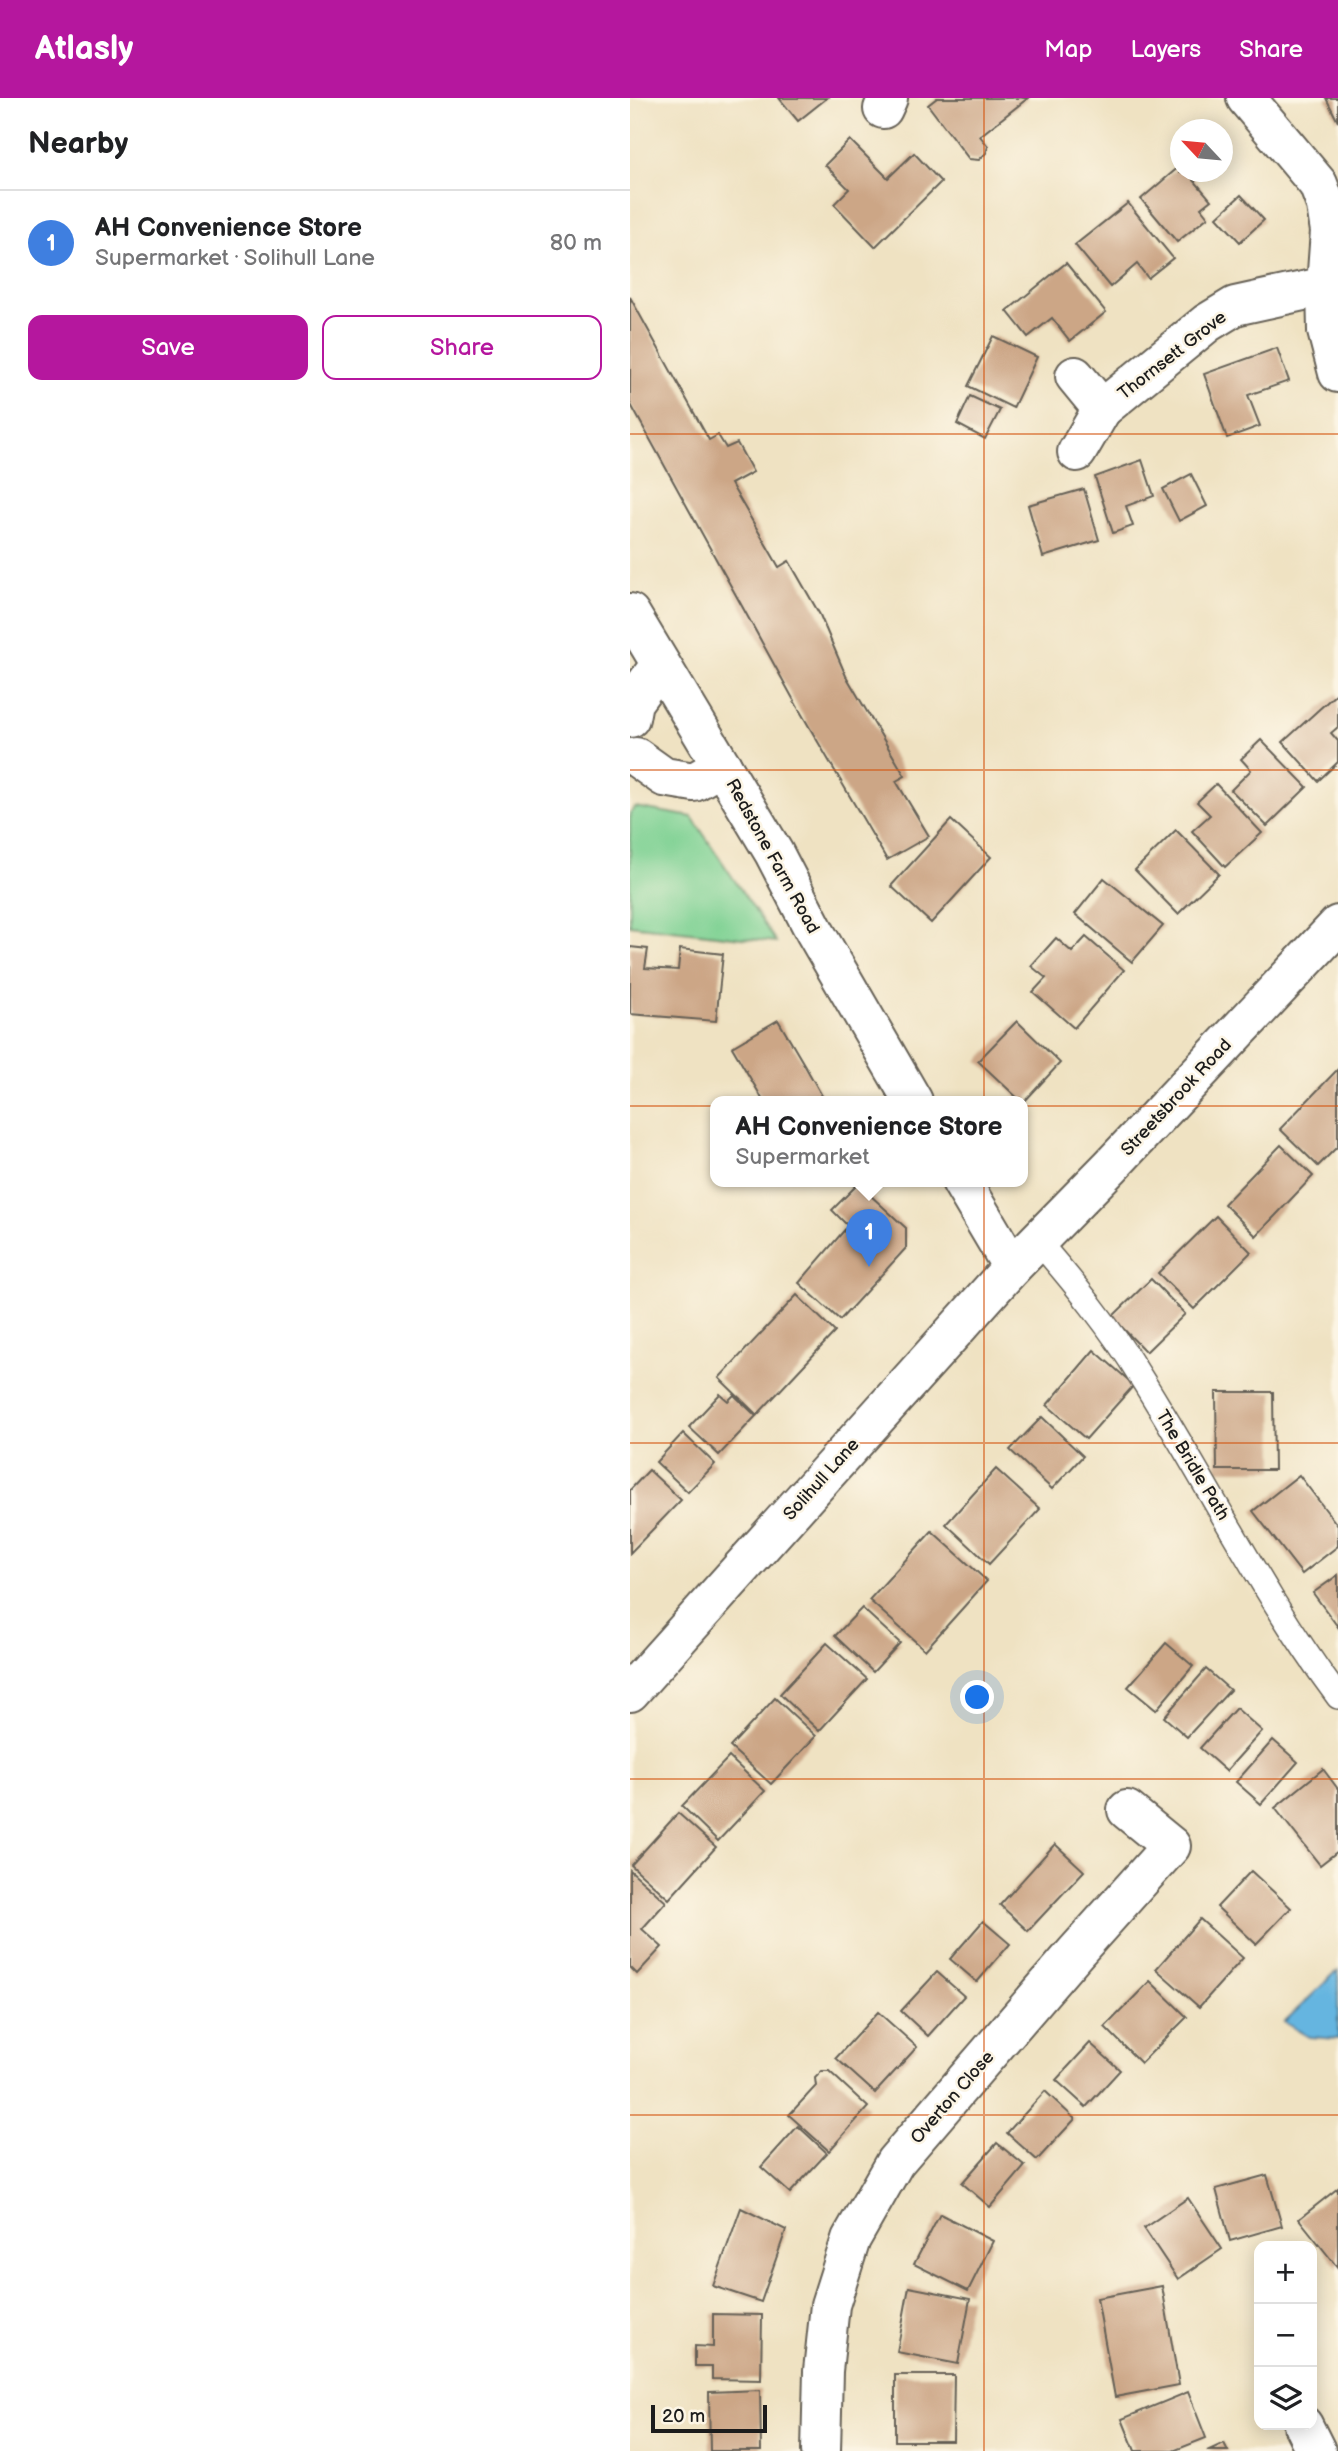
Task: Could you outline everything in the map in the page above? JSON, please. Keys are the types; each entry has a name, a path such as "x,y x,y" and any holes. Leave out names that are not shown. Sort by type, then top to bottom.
{"street":[{"path":"1252,100 1318,184 1326,205 1330,231 1326,286 1327,331 1338,373"},
{"name":"Thornsett Grove","path":"1077,452 1102,409 1207,323 1235,306 1326,286"},
{"name":"Thornsett Grove","path":"1075,376 1102,409"},
{"name":"Redstone Farm Road","path":"630,613 774,853 815,932 910,1096"},
{"path":"630,719 634,702 660,665"},
{"path":"632,750 664,777 694,782 722,766"},
{"name":"Streetsbrook Road","path":"1025,1253 1111,1166 1338,925"},
{"path":"966,1187 1025,1253"},
{"name":"Solihull Lane","path":"630,1692 1025,1253"},
{"name":"Overton Close","path":"821,2451 823,2371 830,2305 851,2239 895,2162 1171,1846 1127,1810"},
{"path":"1306,2430 1316,2451"}],"lane":[{"name":"The Bridle Path","path":"1025,1253 1067,1275 1139,1373 1301,1648 1338,1697"}],"green space":[{"path":"635,807 692,817 776,942 630,925 630,813"}],"water":[{"path":"1338,1970 1338,2039 1309,2037 1284,2022"}],"building":[{"path":"779,98 827,98 798,121"},
{"path":"937,98 1028,98 980,136 988,146 986,153 979,160 969,159 928,105"},
{"path":"1326,98 1338,98 1338,122"},
{"path":"850,140 888,178 914,153 941,182 875,247 834,204 849,189 825,165"},
{"path":"1170,174 1170,182 1196,182 1211,200 1201,208 1208,217 1177,242 1141,199"},
{"path":"1241,195 1264,220 1240,242 1217,217"},
{"path":"1128,203 1173,258 1148,278 1137,264 1110,287 1075,245"},
{"path":"1066,263 1106,312 1070,341 1052,318 1028,337 1007,311"},
{"path":"630,297 709,440 718,435 726,448 737,443 753,472 731,484 779,567 789,561 820,615 846,676 905,776 896,781 929,836 887,860 797,706 630,403"},
{"path":"993,336 1037,357 1013,408 968,386"},
{"path":"1277,348 1289,381 1248,395 1260,426 1227,438 1204,374"},
{"path":"970,396 1000,410 985,439 957,424"},
{"path":"1142,460 1154,496 1126,506 1133,526 1113,533 1095,477"},
{"path":"1191,474 1207,506 1179,521 1163,489"},
{"path":"1084,489 1099,540 1043,557 1028,505"},
{"path":"1336,694 1338,727 1331,733 1338,741 1338,762 1318,781 1283,742"},
{"path":"1261,740 1307,787 1267,826 1231,790 1251,770 1241,759"},
{"path":"1216,784 1262,833 1225,867 1192,831 1210,815 1197,802"},
{"path":"951,820 991,857 931,923 891,886"},
{"path":"1176,830 1219,874 1178,914 1135,870"},
{"path":"1104,878 1163,926 1132,962 1075,914"},
{"path":"1086,937 1124,970 1074,1028 1033,992 1046,978 1031,966 1056,938 1072,952"},
{"path":"630,947 648,949 645,968 678,970 680,949 723,954 716,1021 630,1014"},
{"path":"778,1020 822,1096 760,1096 732,1047"},
{"path":"1017,1021 1060,1063 1028,1098 1016,1096 978,1061"},
{"path":"1338,1069 1338,1146 1318,1166 1280,1129"},
{"path":"1281,1145 1313,1176 1256,1236 1224,1204"},
{"path":"855,1187 861,1187 906,1228 906,1248 840,1320 799,1283 848,1226 832,1210"},
{"path":"1216,1216 1251,1252 1194,1309 1158,1273"},
{"path":"1151,1279 1185,1314 1146,1352 1112,1317"},
{"path":"797,1295 835,1332 757,1415 719,1378"},
{"path":"1094,1350 1134,1385 1086,1439 1047,1405"},
{"path":"1216,1392 1273,1392 1274,1470 1217,1470"},
{"path":"720,1394 728,1401 734,1395 756,1416 719,1455 689,1427"},
{"path":"1042,1417 1083,1456 1052,1489 1010,1450"},
{"path":"683,1433 715,1464 688,1492 656,1462"},
{"path":"996,1469 1040,1509 989,1564 946,1524"},
{"path":"649,1470 681,1500 630,1553 630,1490"},
{"path":"1299,1475 1338,1526 1338,1546 1302,1574 1253,1511"},
{"path":"932,1531 987,1581 925,1650 869,1600"},
{"path":"1338,1575 1338,1627 1313,1593"},
{"path":"862,1608 900,1643 873,1672 835,1636"},
{"path":"827,1643 867,1679 819,1731 780,1694"},
{"path":"1166,1643 1193,1666 1156,1710 1128,1687"},
{"path":"1206,1669 1230,1690 1187,1737 1164,1717"},
{"path":"775,1698 816,1736 771,1784 730,1747"},
{"path":"1236,1708 1262,1731 1226,1771 1200,1748"},
{"path":"1273,1740 1298,1762 1261,1804 1236,1782"},
{"path":"729,1757 765,1791 718,1841 682,1806"},
{"path":"1323,1769 1338,1789 1338,1851 1320,1865 1275,1808"},
{"path":"678,1813 716,1847 669,1899 631,1865"},
{"path":"1055,1844 1084,1871 1028,1931 1000,1905"},
{"path":"630,1870 666,1902 642,1929 662,1947 637,1974 630,1967"},
{"path":"1251,1871 1291,1908 1256,1944 1217,1907"},
{"path":"1200,1919 1243,1958 1199,2007 1156,1969"},
{"path":"983,1921 1010,1944 977,1982 950,1959"},
{"path":"937,1972 964,1996 928,2036 901,2011"},
{"path":"1150,1981 1187,2017 1141,2063 1105,2027"},
{"path":"878,2012 917,2047 875,2093 836,2058"},
{"path":"1090,2043 1120,2070 1086,2107 1056,2080"},
{"path":"822,2071 829,2071 868,2107 829,2151 789,2115 816,2086 815,2078"},
{"path":"1045,2091 1075,2119 1037,2160 1007,2133"},
{"path":"798,2126 827,2153 790,2193 761,2167"},
{"path":"997,2143 1025,2166 990,2207 962,2183"},
{"path":"1267,2175 1282,2226 1230,2241 1216,2189"},
{"path":"1338,2188 1338,2268 1317,2241 1299,2219"},
{"path":"1188,2198 1222,2249 1178,2279 1144,2228"},
{"path":"741,2208 786,2230 761,2302 713,2286"},
{"path":"940,2214 993,2241 968,2291 914,2264"},
{"path":"1162,2286 1179,2385 1115,2397 1097,2298"},
{"path":"909,2287 970,2299 958,2364 897,2352"},
{"path":"713,2314 762,2315 761,2380 712,2379 712,2366 695,2366 695,2346 713,2347"},
{"path":"895,2375 954,2375 953,2441 895,2441"},
{"path":"760,2390 761,2451 710,2451 709,2392"},
{"path":"1188,2392 1206,2438 1173,2451 1135,2451 1122,2419"},
{"path":"1224,2443 1228,2451 1207,2451"}],"place":[{"name":"AH Convenience Store","path":"869,1267"}]}
